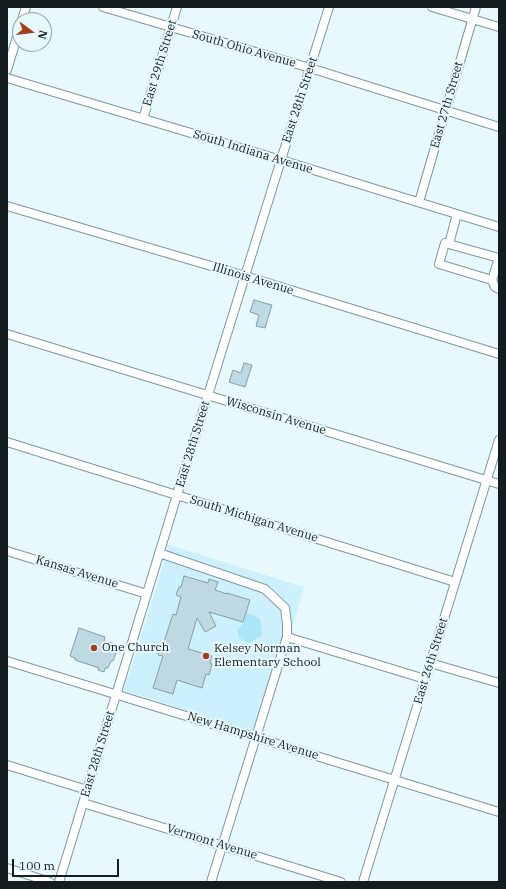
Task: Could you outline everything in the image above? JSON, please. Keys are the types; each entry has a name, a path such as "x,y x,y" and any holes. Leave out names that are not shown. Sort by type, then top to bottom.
{"street":[{"name":"South Ohio Avenue","path":"103,7 499,126"},
{"name":"East 29th Street","path":"142,119 177,7"},
{"name":"East 28th Street","path":"59,882 159,553 329,7"},
{"path":"432,7 499,27"},
{"name":"East 27th Street","path":"419,202 476,7"},
{"path":"7,70 12,52"},
{"name":"South Indiana Avenue","path":"7,78 499,227"},
{"name":"Illinois Avenue","path":"7,206 245,276 499,354"},
{"path":"449,244 457,214"},
{"path":"492,280 439,264 445,243 499,258 492,280 494,287 499,289"},
{"name":"Wisconsin Avenue","path":"7,334 499,484"},
{"name":"East 26th Street","path":"363,882 499,440"},
{"name":"South Michigan Avenue","path":"7,442 455,582"},
{"name":"Kansas Avenue","path":"7,550 147,594"},
{"path":"159,553 265,589 285,608 287,637 211,882"},
{"path":"287,637 425,679"},
{"name":"New Hampshire Avenue","path":"7,661 499,812"},
{"path":"430,663 499,683"},
{"path":"7,765 87,790"},
{"name":"Vermont Avenue","path":"83,803 341,882"},
{"path":"7,868 50,882"}],"shaded area":[{"name":"Kelsey Norman Elementary School","path":"166,544 304,587 291,632 283,637 253,730 122,689 125,679 129,675 168,549"},
{"path":"246,612 260,619 262,635 249,643 239,638 237,630 242,626"}],"building":[{"path":"254,300 272,305 265,328 256,326 259,315 250,312"},
{"path":"244,363 252,365 245,387 229,382 233,370 241,373"},
{"path":"184,576 208,583 209,579 218,582 215,590 250,600 243,622 209,612 216,626 205,632 197,618 188,649 212,656 210,663 212,664 209,675 206,674 202,688 177,680 173,694 153,688 163,656 158,655 160,648 162,648 173,614 176,615 181,597 176,595 179,587 181,587"},
{"name":"One Church","path":"79,628 105,637 104,641 116,644 113,652 116,653 113,661 111,661 108,668 105,668 104,672 98,670 99,668 75,660 75,658 70,656"}],"place":[{"name":"One Church","path":"94,648"},
{"name":"Kelsey Norman Elementary School","path":"206,656"}]}
